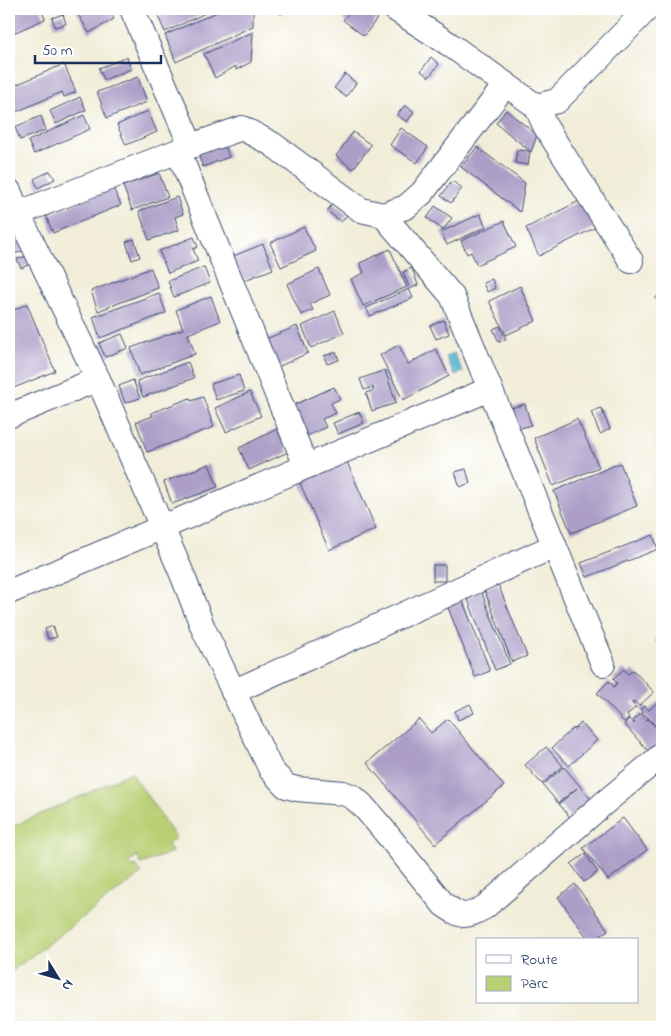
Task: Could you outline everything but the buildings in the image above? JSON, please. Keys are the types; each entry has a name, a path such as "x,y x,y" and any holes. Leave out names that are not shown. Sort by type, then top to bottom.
{"street":[{"path":"132,9 306,466"},
{"path":"395,9 449,44 536,106 545,126 631,260"},
{"path":"536,106 557,101 647,9"},
{"path":"13,215 184,148 242,128 272,144 360,210 383,215 406,207 422,193 506,84"},
{"path":"9,191 13,215 98,379 182,574 203,628 271,770 286,786 297,789 343,793 353,798 363,806 382,828 444,905 458,914 468,916 485,907 662,755"},
{"path":"383,215 452,296 603,664"},
{"path":"9,416 98,379"},
{"path":"9,592 490,389"},
{"path":"233,692 554,546"}],"green space":[{"path":"131,772 176,838 168,844 172,852 141,864 137,856 129,862 133,867 136,865 142,873 9,973 9,828"}],"water":[{"path":"454,353 463,372 454,375 446,357"}]}
